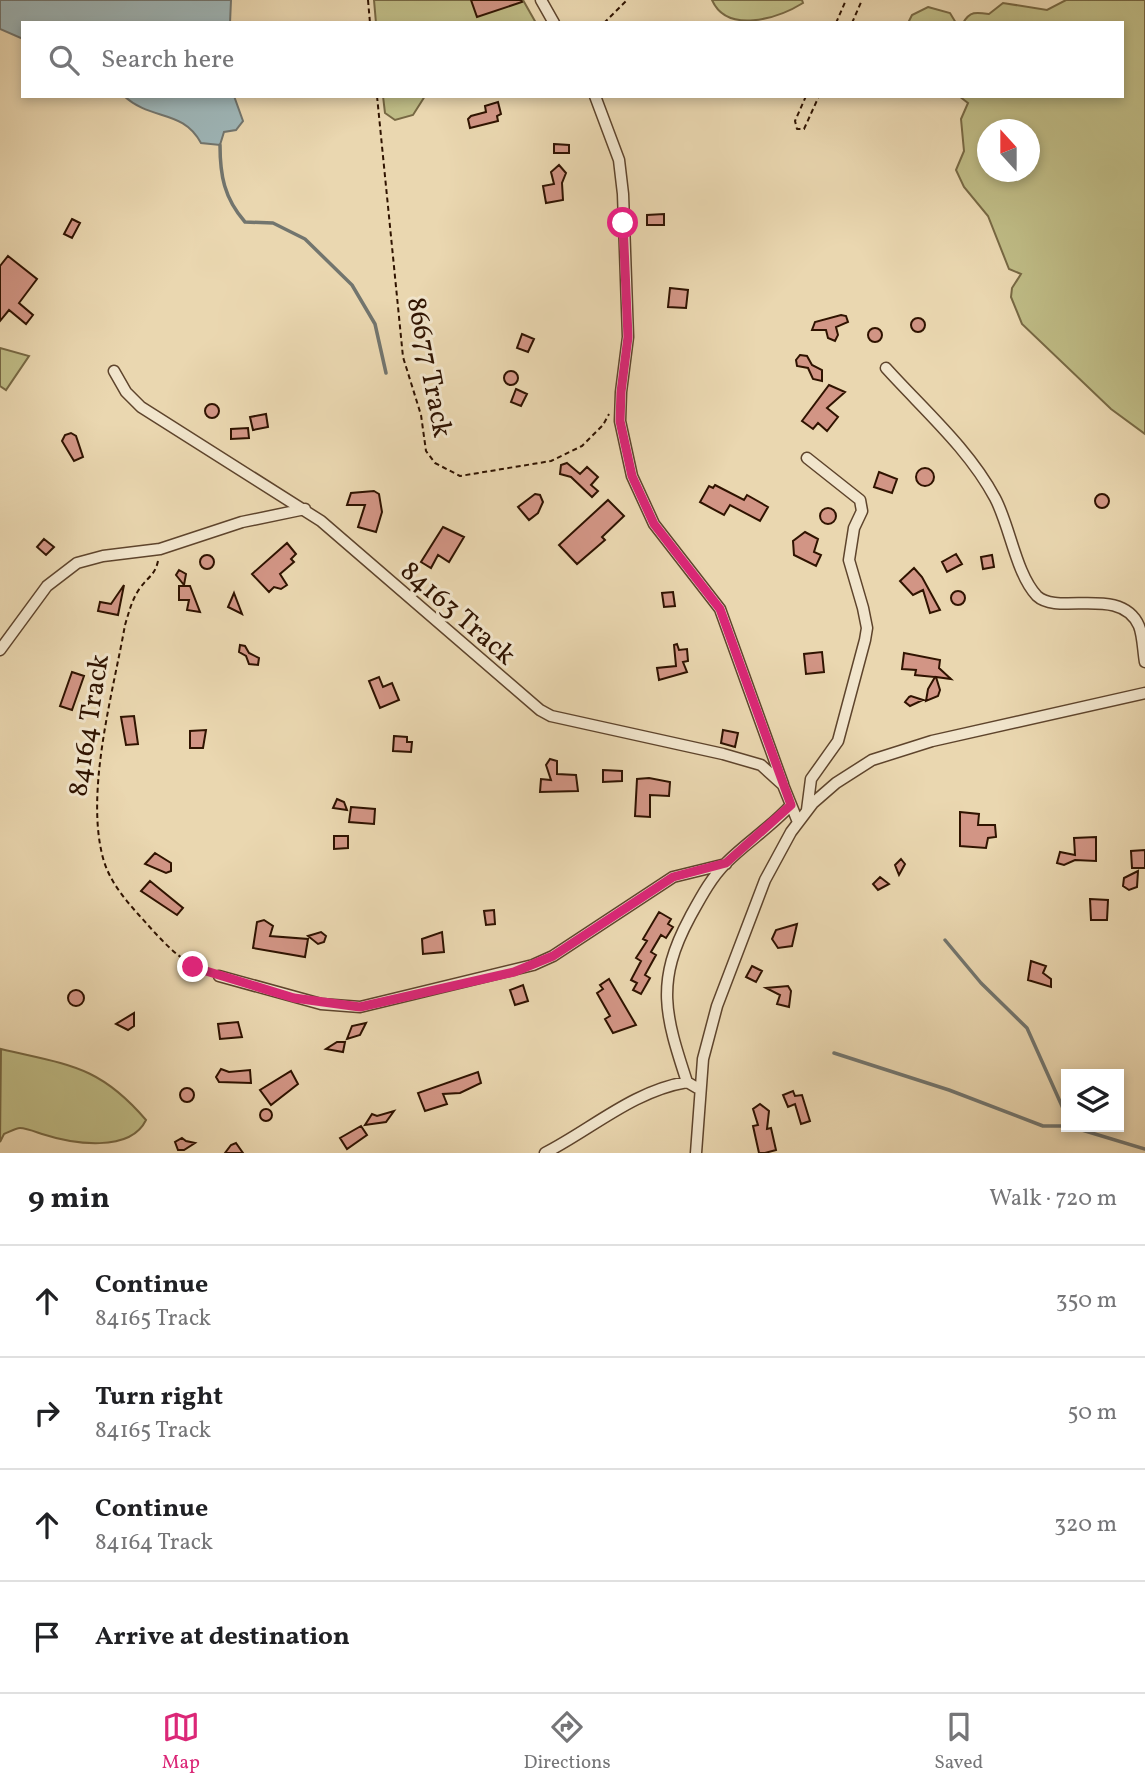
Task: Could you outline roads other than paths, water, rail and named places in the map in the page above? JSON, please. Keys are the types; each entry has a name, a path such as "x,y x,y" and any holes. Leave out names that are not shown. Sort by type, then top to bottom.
{"street":[{"path":"541,0 553,21"},
{"path":"595,98 619,160 623,194 628,337 620,421 632,476 654,524 720,609 783,785"},
{"path":"886,368 965,454 983,478 999,506 1034,593 1049,603 1093,601 1126,612 1140,628 1145,662"},
{"name":"84163 Track","path":"114,371 126,392 141,407 257,482 305,509 540,710 551,716 746,759 761,765 783,785 798,822"},
{"path":"807,458 860,500 862,511 854,528 849,560 867,628 845,720 838,741 811,779 807,810"},
{"path":"0,650 47,586 63,571 103,556 160,549 252,519 305,509"},
{"path":"696,1153 699,1089 718,1006 737,949 765,880 807,810 836,783 872,760 932,741 1145,693"},
{"path":"687,1083 666,1005 669,965 705,889 726,863 791,805"},
{"path":"219,976 294,998 360,1007 533,965 553,956 673,877 726,863"},
{"path":"545,1153 571,1140 635,1098 687,1083 699,1089"}],"water":[{"path":"0,0 231,0 230,21 21,21 21,38 0,29"},
{"path":"126,98 235,98 243,121 236,130 224,132 220,145 201,143 185,125 134,104"}],"waterway":[{"path":"220,145 225,186 238,213 245,222 273,223 305,239 352,285 375,324 386,373"},
{"path":"945,940 981,983 1027,1028 1061,1104"},
{"path":"834,1053 949,1090 1043,1126 1061,1126"},
{"path":"1089,1132 1145,1149"}]}
